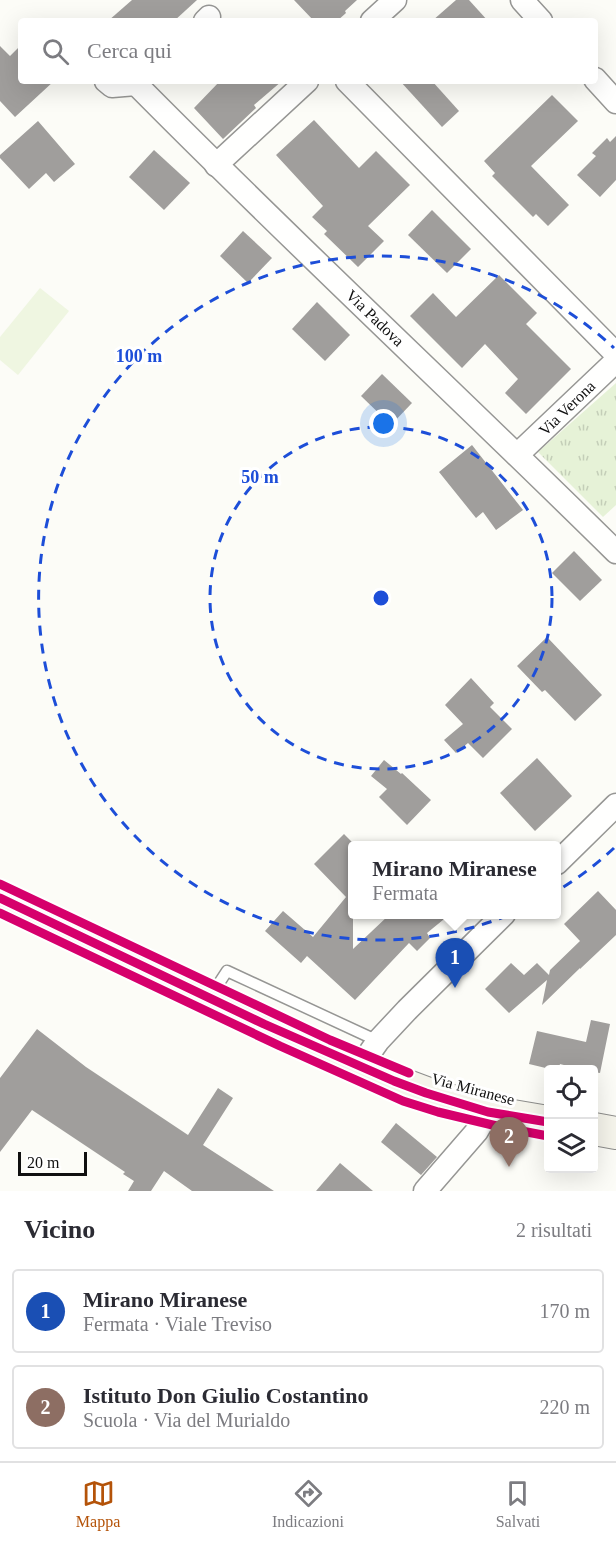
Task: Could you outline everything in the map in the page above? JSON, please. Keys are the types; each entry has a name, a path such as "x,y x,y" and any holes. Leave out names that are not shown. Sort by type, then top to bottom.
{"main road":[{"name":"Via Miranese","path":"0,898 208,998 371,1055 426,1093 488,1112 544,1121"},
{"path":"598,1130 616,1133"}],"street":[{"path":"375,18 395,0"},
{"path":"522,0 538,18"},
{"path":"598,82 616,102"},
{"name":"Via Padova","path":"110,84 112,86 129,84"},
{"name":"Via Padova","path":"139,84 216,165 616,552"},
{"path":"216,165 304,84"},
{"path":"350,84 616,354"},
{"name":"Via Verona","path":"517,455 616,361"},
{"path":"561,859 616,805"},
{"path":"371,1055 407,1010 500,919"},
{"path":"425,1191 477,1131 488,1112"}],"green space":[{"path":"40,288 69,311 18,375 0,360 0,337"},
{"path":"616,383 616,505 603,517 538,452"}],"building":[{"path":"132,0 197,0 177,18 111,18"},
{"path":"294,0 357,0 340,18 311,18"},
{"path":"456,0 469,0 485,18 435,18"},
{"path":"0,46 10,56 18,48 18,84 51,84 15,117 0,101"},
{"path":"217,84 278,84 254,105 256,108 223,139 194,108"},
{"path":"403,84 435,84 459,111 442,127"},
{"path":"552,95 578,121 531,166 569,205 548,226 536,214 533,217 492,176 495,173 484,161"},
{"path":"314,120 359,168 376,151 410,185 368,226 384,241 358,267 324,234 327,231 312,217 323,206 276,155"},
{"path":"38,121 75,164 54,182 46,173 29,189 0,158 0,155"},
{"path":"616,136 616,180 600,197 577,175 596,156 592,153 607,138 610,142"},
{"path":"154,150 190,183 164,210 129,177"},
{"path":"432,210 471,249 447,273 408,235"},
{"path":"243,231 272,258 248,283 220,256"},
{"path":"499,275 537,313 526,324 571,369 526,414 505,393 518,379 485,344 462,368 410,316 433,293 456,317"},
{"path":"317,302 350,335 325,361 292,329"},
{"path":"382,374 412,403 391,425 361,396"},
{"path":"472,445 523,510 496,530 483,512 476,518 439,472"},
{"path":"574,551 602,580 580,601 552,573"},
{"path":"547,637 602,695 575,721 545,690 542,692 517,666"},
{"path":"471,678 494,703 490,707 512,729 483,758 468,743 456,753 444,740 463,724 445,705"},
{"path":"537,758 572,796 535,831 500,793"},
{"path":"384,760 431,800 407,825 379,797 387,789 371,776"},
{"path":"344,834 351,841 348,841 348,919 353,919 353,949 385,919 444,919 427,933 430,938 417,951 409,943 355,1000 307,956 301,963 265,931 283,911 313,937 346,897 314,864"},
{"path":"598,891 616,910 616,935 542,1005 547,980 509,1013 485,989 511,963 524,975 537,963 549,975 550,970 580,941 564,924"},
{"path":"591,1020 610,1024 600,1073 598,1073 598,1065 560,1064 544,1065 544,1068 529,1064 537,1031 586,1042"},
{"path":"37,1029 86,1067 188,1135 218,1088 233,1098 203,1145 274,1191 192,1191 164,1171 151,1191 128,1191 134,1181 123,1174 125,1172 32,1110 0,1152 0,1078"},
{"path":"396,1123 437,1157 421,1175 381,1142"},
{"path":"340,1163 373,1191 316,1191"}],"cycle path":[{"path":"0,884 330,1040 409,1073"},
{"path":"0,898 264,1024 394,1081 488,1112 544,1121"},
{"path":"0,913 280,1046 403,1101 438,1112 544,1135"}],"place":[{"name":"Mirano Miranese","path":"455,988"},
{"name":"Istituto Don Giulio Costantino","path":"509,1167"}]}
